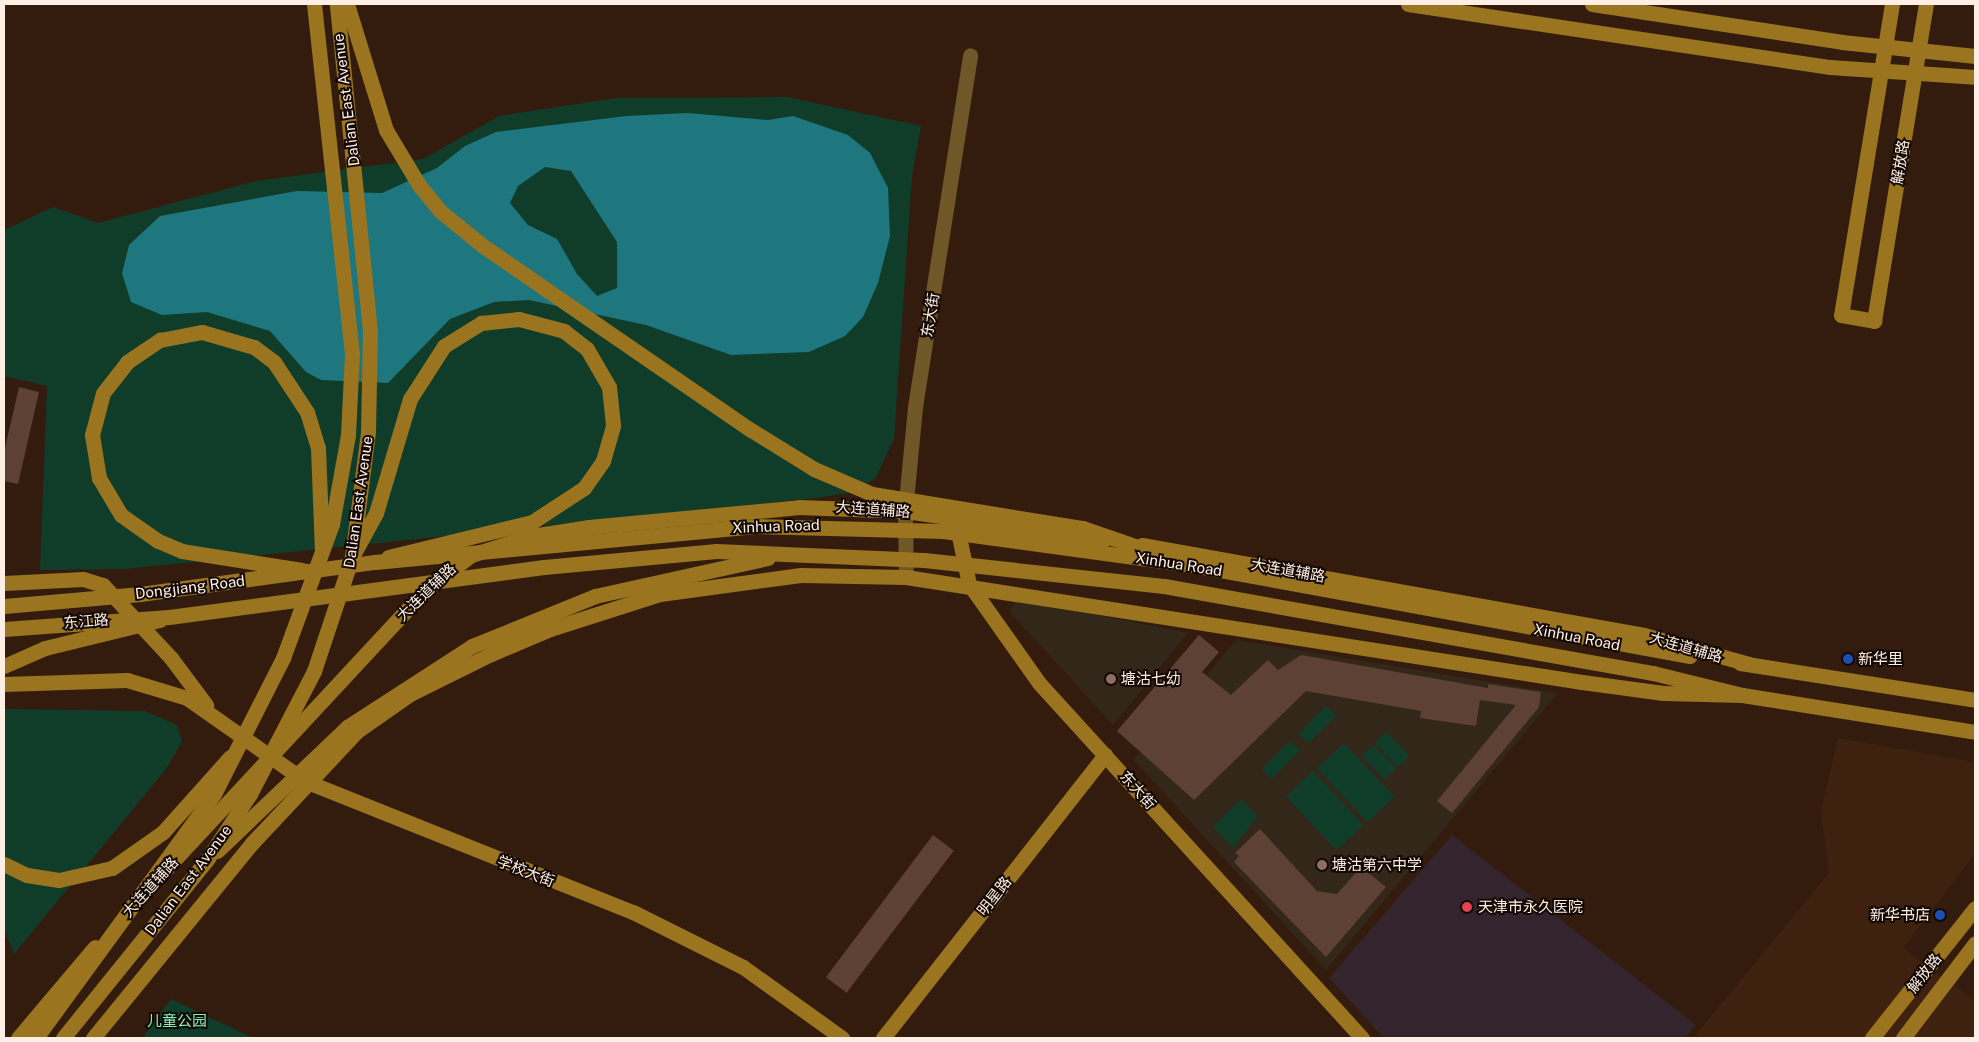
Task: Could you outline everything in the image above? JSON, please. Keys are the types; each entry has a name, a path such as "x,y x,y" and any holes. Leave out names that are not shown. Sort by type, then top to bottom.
{"main road":[{"name":"Dalian East Avenue","path":"36,1038 180,844 239,747 283,658 322,554 343,470 352,354 314,4"},
{"name":"Dalian East Avenue","path":"64,1038 208,858 298,708 334,620 352,557 368,432 370,331 337,4"},
{"path":"347,4 386,130 414,178 440,211 483,246 751,430 814,469 872,494 1083,528 1198,566"},
{"path":"1408,4 1881,71 1975,77"},
{"path":"1592,4 1886,46 1919,48 1975,56"},
{"path":"1881,71 1892,4"},
{"name":"解放路","path":"1881,71 1841,315 1874,321 1926,4"},
{"path":"352,557 376,513 410,399 444,346 481,323 519,319 564,331 587,349 609,387 613,426 604,461 584,488 532,522 375,562"},
{"path":"302,570 182,551 152,538 121,515 99,478 92,435 103,393 127,362 160,340 202,332 254,347 274,362 307,412 318,448 322,554"},
{"name":"大连道辅路","path":"18,1038 269,755 422,593 471,555 532,536 589,527 799,507 904,510 1230,559 1644,635 1749,664"},
{"name":"东大街","path":"955,518 969,584 1039,683 1362,1038"},
{"name":"Xinhua Road","path":"375,562 702,529 827,525 942,531 1198,566 1657,652 1749,664 1975,700"},
{"name":"Xinhua Road","path":"380,588 680,552 788,554 924,560 1164,586 1653,673 1742,695 1975,732"},
{"path":"208,858 256,818 347,728 472,646 595,596 788,554"},
{"name":"Dongjiang Road","path":"4,606 140,594 302,570 375,562"},
{"path":"93,1038 306,781 357,731 410,694 550,629 660,594 728,582 801,575 906,577 969,584 1582,682 1663,693 1742,695"},
{"path":"4,583 82,579 103,585 171,658 208,708"},
{"name":"Dongjiang Road","path":"169,617 380,588"},
{"path":"4,666 45,648 128,631 169,617"},
{"name":"东江路","path":"4,629 169,617"},
{"path":"4,684 126,680 208,708"},
{"name":"学校大街","path":"208,708 306,781 633,912 743,967 842,1038"},
{"path":"4,864 27,875 59,880 84,877 120,864 163,832 239,747"},
{"name":"明星路","path":"883,1038 1105,755"},
{"name":"解放路","path":"1872,1038 1975,908"},
{"name":"解放路","path":"1903,1038 1975,943"}],"street":[{"name":"东大街","path":"906,577 904,510 915,407 970,55"}],"shaded area":[{"name":"塘沽七幼","path":"1018,599 1188,633 1113,725 1009,611"},
{"name":"塘沽第六中学","path":"1236,640 1558,693 1326,970 1134,760"},
{"path":"1838,738 1975,762 1975,854 1903,948 1975,1001 1975,1038 1693,1038 1829,873 1821,811"},
{"name":"天津市永久医院","path":"1452,835 1696,1025 1685,1038 1384,1038 1329,978"}],"green space":[{"path":"787,97 921,126 912,176 894,439 875,479 848,493 816,498 124,569 40,570 47,386 4,376 4,230 53,207 98,223 256,181 423,159 499,116 616,98"},
{"path":"1326,706 1336,716 1308,743 1298,734"},
{"path":"4,709 145,711 177,725 182,742 166,769 14,954 4,930"},
{"path":"1386,732 1409,755 1398,767 1375,743"},
{"path":"1290,741 1300,751 1272,779 1262,769"},
{"path":"1344,743 1394,797 1367,822 1317,768"},
{"path":"1373,745 1396,768 1385,780 1362,756"},
{"path":"1313,771 1363,825 1336,850 1286,796"},
{"path":"1241,799 1258,816 1233,848 1213,827"},
{"name":"儿童公园","path":"171,999 253,1038 142,1038"}],"water":[{"path":"688,113 768,120 793,116 848,135 870,153 888,188 890,236 878,283 863,317 845,336 809,352 731,355 646,325 529,300 494,302 450,319 388,383 321,380 306,372 270,331 207,312 162,315 131,302 122,273 129,245 160,216 297,191 382,193 437,168 465,146 496,132 626,116","holes":["545,167 571,171 617,242 617,288 597,296 577,274 557,239 528,225 510,203 518,186"]}],"building":[{"path":"19,387 39,392 18,484 4,481 4,452"},
{"path":"1199,635 1219,652 1202,672 1231,695 1268,660 1278,670 1301,655 1488,688 1488,684 1541,692 1539,707 1452,813 1437,801 1516,705 1480,700 1476,726 1420,718 1421,711 1306,691 1194,800 1117,731"},
{"path":"1260,829 1317,891 1337,894 1361,867 1386,887 1326,957 1234,862 1239,856 1235,853"},
{"path":"933,835 954,851 847,993 826,977"}],"place":[{"name":"新华里","path":"1848,659"},
{"name":"塘沽七幼","path":"1111,679"},
{"name":"塘沽第六中学","path":"1322,865"},
{"name":"天津市永久医院","path":"1467,907"},
{"name":"新华书店","path":"1940,915"}]}
